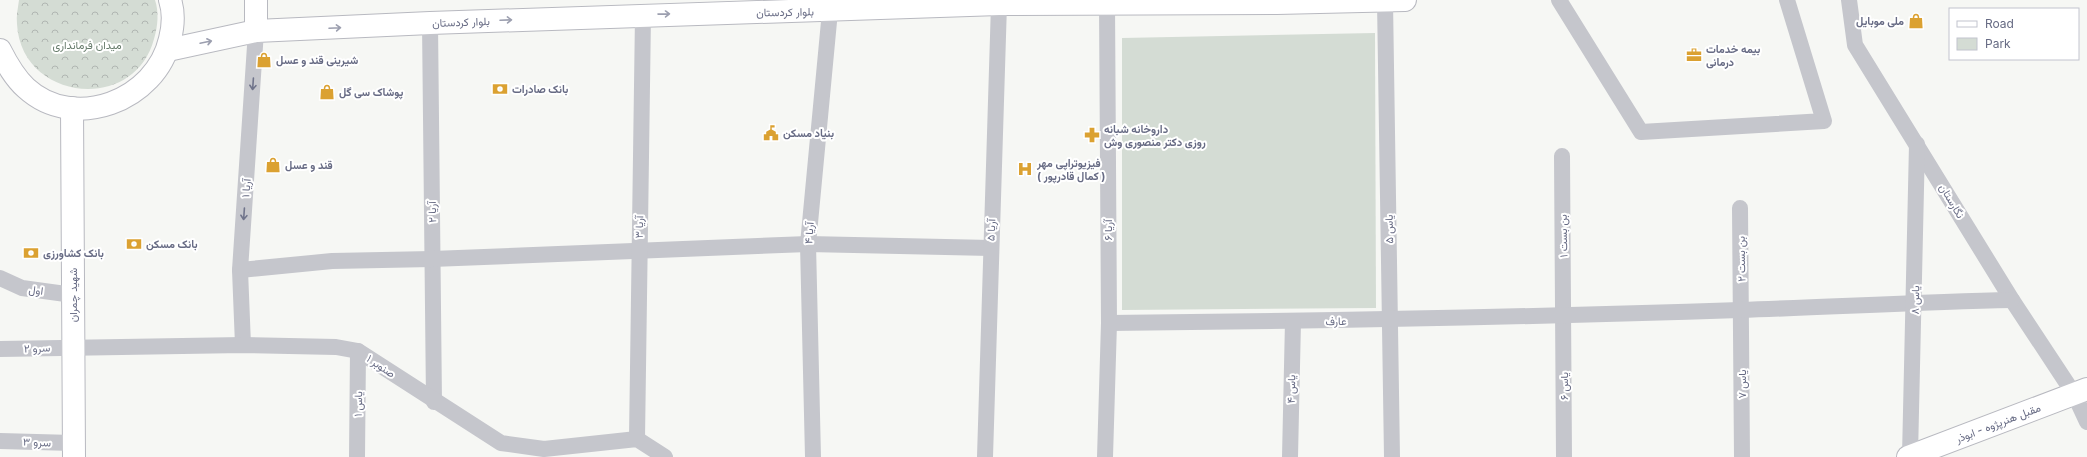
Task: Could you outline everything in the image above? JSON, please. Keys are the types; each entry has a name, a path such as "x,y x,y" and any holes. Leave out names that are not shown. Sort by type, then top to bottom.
{"main road":[{"path":"0,50 9,70 26,88 48,102 72,108 102,107 130,96 153,76 168,50 173,27 170,0"},
{"path":"256,0 256,31"},
{"name":"بلوار کردستان","path":"168,50 256,31 430,23 643,15 830,11 999,4 1395,1"},
{"name":"شهید چمران","path":"72,108 74,450"},
{"name":"مقبل هنرپژوه - ابوذر","path":"1909,457 2080,392"}],"street":[{"path":"1559,0 1642,132 1824,121 1787,0"},
{"name":"نگارستان","path":"1849,0 1855,45 2012,300 2080,392 2087,422"},
{"name":"یاس ۵","path":"1392,457 1391,320 1395,1"},
{"name":"آریا ۵","path":"985,457 999,4"},
{"name":"آریا ۶","path":"1105,457 1108,323 1106,4"},
{"name":"آریا ۴","path":"813,457 808,244 830,11"},
{"name":"آریا ۳","path":"637,439 643,15"},
{"name":"آریا ۲","path":"430,23 434,402"},
{"name":"آریا ۱","path":"243,345 240,270 256,31"},
{"name":"یاس ۸","path":"1909,457 1915,302 1917,144"},
{"name":"بن بست ۱","path":"1562,156 1563,315"},
{"name":"بن بست ۲","path":"1740,208 1742,310"},
{"path":"240,270 332,261 639,252 808,244 991,248"},
{"name":"اول","path":"0,278 22,288 73,295"},
{"name":"عارف","path":"1108,323 1391,320 1742,310 1915,302 2012,300"},
{"name":"یاس ۷","path":"1742,310 1742,457"},
{"name":"یاس ۶","path":"1563,315 1564,457"},
{"name":"یاس ۴","path":"1290,457 1293,321"},
{"name":"صنوبر ۱","path":"73,347 243,345 336,347 358,351 434,402 501,443 544,449 637,439"},
{"name":"سرو ۲","path":"0,349 73,347"},
{"name":"یاس ۱","path":"357,457 358,351"},
{"path":"637,439 664,457"},
{"name":"سرو ۳","path":"0,442 74,450"}],"green space":[{"name":"میدان فرمانداری","path":"19,0 155,0 157,24 154,39 143,63 125,79 103,88 80,88 57,82 37,69 23,50 17,24"},
{"path":"1375,33 1376,308 1122,310 1122,38"}],"place":[{"name":"ملی موبایل","path":"1916,21"},
{"name":"بیمه خدمات درمانی","path":"1694,55"},
{"name":"شیرینی قند و عسل","path":"264,60"},
{"name":"بانک صادرات","path":"500,89"},
{"name":"پوشاک سی گل","path":"327,92"},
{"name":"بنیاد مسکن","path":"771,133"},
{"name":"داروخانه شبانه روزی دکتر منصوری وش","path":"1092,135"},
{"name":"قند و عسل","path":"273,165"},
{"name":"فیزیوتراپی مهر ( کمال قادرپور )","path":"1025,169"},
{"name":"بانک مسکن","path":"134,244"},
{"name":"بانک کشاورزی","path":"31,253"}]}
